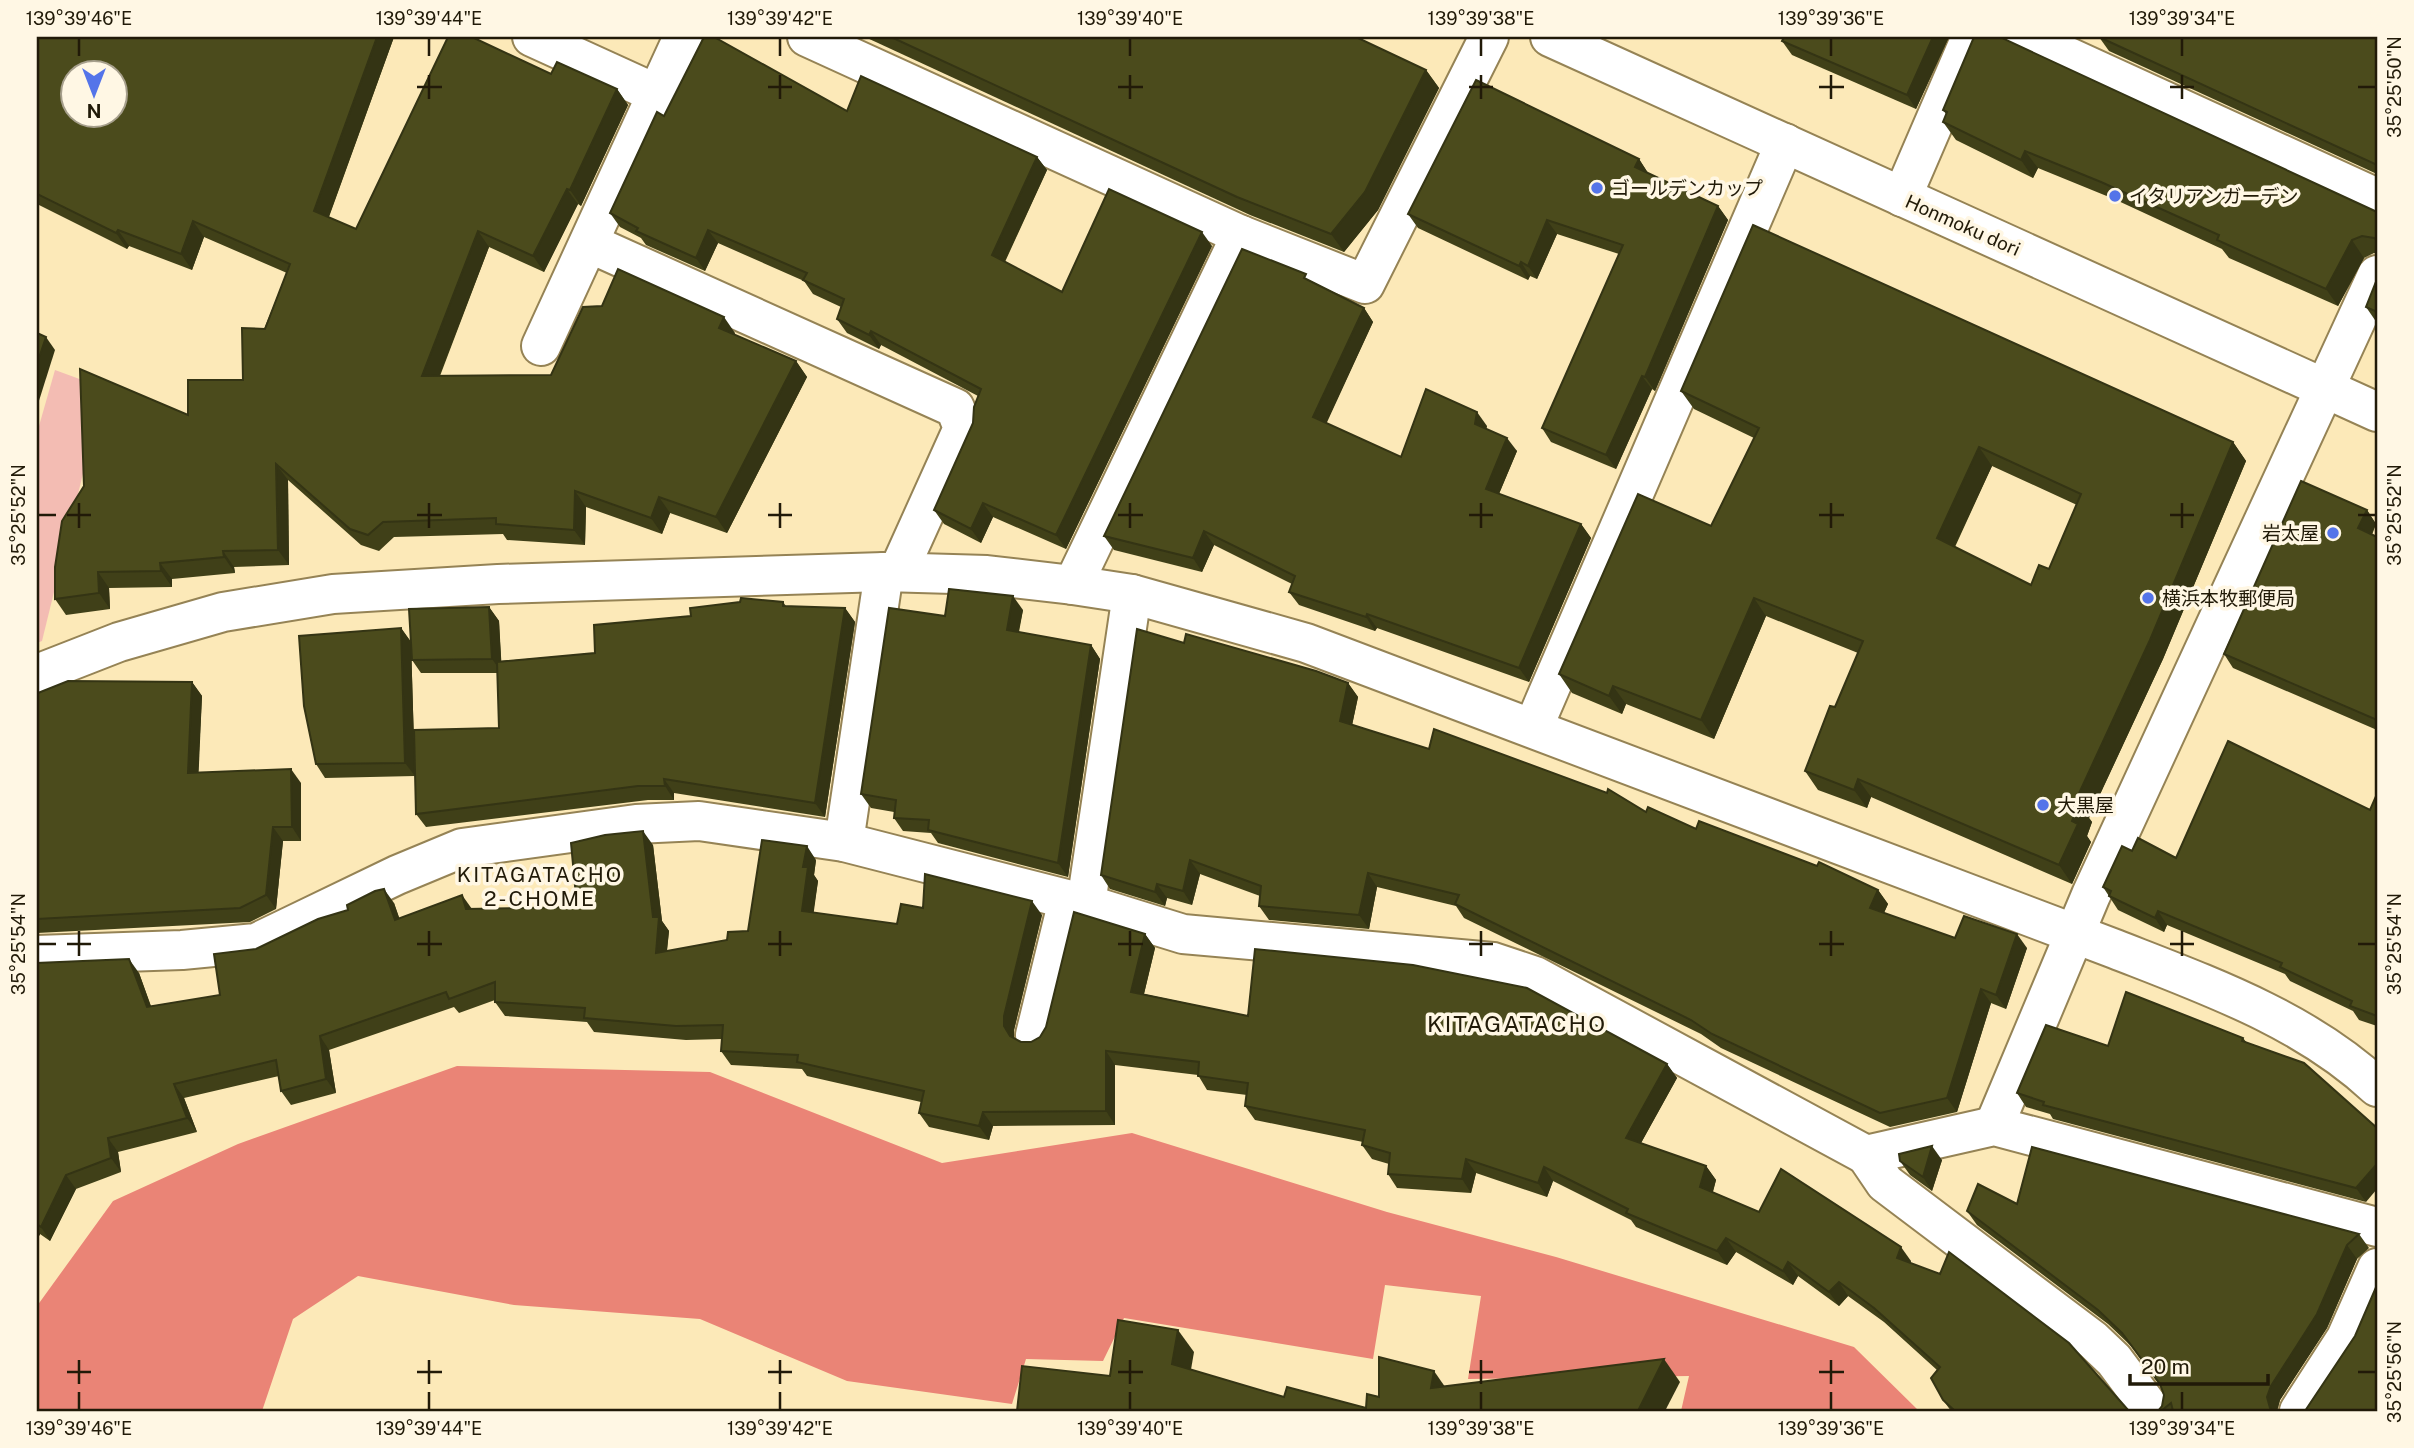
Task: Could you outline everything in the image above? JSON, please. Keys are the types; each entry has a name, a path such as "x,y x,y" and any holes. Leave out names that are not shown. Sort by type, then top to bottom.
{"street":[{"path":"532,37 657,94"},
{"path":"541,346 683,37"},
{"path":"807,37 1241,236 1364,284 1489,37"},
{"name":"Honmoku dori","path":"1550,37 2377,412"},
{"path":"1902,197 1971,37"},
{"path":"2025,37 2377,198"},
{"path":"1533,728 1785,143"},
{"path":"1073,585 1241,236"},
{"path":"589,243 955,408 963,428 891,572 844,842"},
{"path":"1994,1126 2074,933 2327,389 2377,275"},
{"path":"37,674 119,642 223,612 333,594 512,583 891,572 987,575 1132,594 1307,643 2074,933 2230,995 2283,1021 2354,1066 2377,1087"},
{"path":"1035,1035 1077,902 1132,594"},
{"path":"37,955 182,950 256,943 397,875 462,848 636,824 699,821 844,842 1077,902 1183,934 1493,962 1535,976 1866,1155 1885,1183 2093,1340 2114,1360 2152,1411"},
{"path":"1866,1155 1994,1126 2377,1227"},
{"path":"2299,1411 2346,1338 2377,1268"}],"shaded area":[{"path":"55,370 104,388 42,641 37,643 37,433"},
{"path":"457,1066 710,1072 942,1163 1132,1133 1387,1212 1556,1257 1854,1347 1919,1411 1681,1411 1689,1376 1468,1379 1481,1296 1385,1285 1373,1359 1124,1318 1103,1361 1026,1359 1012,1404 847,1381 700,1319 514,1305 358,1276 293,1319 262,1411 37,1411 37,1306 113,1201 238,1144"}],"building":[{"path":"37,37 377,37 314,211 356,229 448,37 472,37 551,74 557,62 617,89 570,190 567,189 533,256 478,231 422,376 551,375 583,307 602,306 618,269 724,317 719,328 796,361 716,517 659,497 651,518 575,491 574,530 496,524 496,518 383,522 368,535 350,529 276,464 278,550 223,551 224,557 160,563 161,571 98,572 99,593 55,599 55,567 62,521 84,486 80,369 188,415 188,380 243,380 242,328 265,329 290,264 193,221 181,254 118,230 116,233 37,194"},
{"path":"704,37 714,37 847,111 861,76 1037,157 992,255 1062,292 1109,189 1202,232 1056,535 983,503 971,529 934,510 973,423 974,407 981,389 871,331 869,335 837,319 844,299 803,280 807,273 708,230 696,258 636,231 638,228 610,213 657,112 664,116"},
{"path":"891,37 1356,37 1426,70 1365,192 1331,234 1237,197"},
{"path":"1784,37 1933,37 1907,95 1782,41"},
{"path":"1974,37 2001,37 2377,212 2377,240 2362,236 2352,240 2326,289 2217,240 2219,235 2101,182 2025,151 2021,160 1943,122 1947,112 1943,110"},
{"path":"2099,37 2377,37 2377,165"},
{"path":"1476,80 1639,159 1635,167 1718,206 1645,377 1642,376 1606,455 1542,428 1623,245 1547,220 1528,266 1521,262 1519,266 1408,214"},
{"path":"1753,225 2233,442 2150,640 2075,802 2079,804 2072,821 2078,824 2059,865 1858,779 1854,790 1805,771 1830,706 1835,707 1863,641 1754,598 1701,720 1613,686 1609,696 1559,674 1638,494 1711,526 1759,428 1681,391","holes":["1979,447 2081,494 2049,569 2039,565 2031,585 1937,538"]},
{"path":"1242,249 1306,274 1304,278 1364,308 1313,417 1401,457 1426,389 1477,412 1475,424 1507,438 1486,489 1581,524 1519,668 1367,614 1366,617 1289,592 1295,576 1204,531 1193,558 1104,536"},
{"path":"2377,279 2377,312 2366,307"},
{"path":"37,333 46,337 37,364"},
{"path":"2301,481 2367,510 2358,528 2377,537 2377,720 2224,654"},
{"path":"949,589 1013,596 1007,630 1091,645 1058,863 928,830 929,820 894,818 896,800 861,794 889,608 945,616"},
{"path":"741,598 783,602 783,606 845,608 815,803 664,779 665,786 638,786 416,814 414,730 499,728 497,662 595,653 594,625 691,616 690,608 740,602"},
{"path":"489,607 492,659 412,660 409,609"},
{"path":"401,628 405,763 316,764 304,706 299,636"},
{"path":"1137,629 1184,643 1186,634 1316,671 1348,683 1340,721 1429,749 1434,729 1607,793 1608,789 1646,812 1648,807 1696,829 1699,821 1817,866 1819,862 1878,890 1870,908 1955,938 1964,916 2017,934 1996,995 1981,989 1947,1098 1880,1113 1712,1034 1691,1020 1455,904 1459,895 1368,873 1359,915 1259,906 1261,886 1190,860 1183,891 1157,884 1155,892 1101,875"},
{"path":"68,681 192,682 188,773 291,769 292,827 273,827 266,895 240,908 37,919 38,693"},
{"path":"2228,741 2370,810 2377,794 2377,1016 2350,1006 2352,1001 2280,967 2282,963 2158,911 2155,918 2109,896 2111,891 2103,887 2122,846 2132,851 2138,838 2176,858"},
{"path":"643,831 653,917 659,917 656,953 727,940 728,932 748,931 762,840 807,846 803,867 808,867 802,911 897,924 901,904 923,908 925,874 1032,901 1004,1016 1004,1026 1010,1036 1021,1042 1031,1042 1040,1037 1046,1027 1074,912 1145,934 1131,992 1248,1016 1255,949 1413,965 1527,988 1667,1064 1626,1138 1706,1166 1700,1187 1759,1212 1781,1169 1901,1247 1897,1258 1940,1274 1949,1252 2069,1343 2129,1411 1955,1411 1943,1400 1931,1378 1940,1367 1874,1308 1839,1282 1829,1292 1788,1262 1783,1271 1726,1238 1717,1251 1626,1213 1628,1209 1544,1167 1538,1183 1466,1159 1462,1179 1388,1174 1390,1153 1362,1145 1365,1130 1245,1106 1248,1083 1198,1076 1199,1062 1106,1051 1106,1111 983,1112 979,1126 919,1113 924,1091 797,1062 798,1055 721,1051 723,1025 676,1026 584,1018 585,1008 495,1002 495,982 449,999 446,992 320,1036 326,1079 281,1091 276,1060 174,1084 187,1118 108,1138 111,1158 66,1175 41,1227 37,1224 37,963 129,959 147,1007 220,995 214,954 256,949 318,919 348,910 347,905 375,891 384,889 395,920 462,895 466,909 577,907 571,843 605,835"},
{"path":"2126,992 2243,1038 2242,1041 2304,1063 2377,1128 2377,1164 2356,1188 2043,1105 2044,1102 2017,1093 2046,1025 2108,1046"},
{"path":"1932,1146 1923,1177 1900,1161 1899,1154"},
{"path":"2032,1147 2359,1234 2347,1245 2317,1314 2271,1386 2267,1397 2270,1408 2274,1411 2173,1411 2171,1403 2158,1411 2164,1395 2160,1384 2122,1333 2098,1310 1967,1211 1978,1184 2017,1204"},
{"path":"2377,1285 2377,1411 2305,1411 2355,1336"},
{"path":"1118,1320 1178,1330 1172,1364 1284,1397 1287,1387 1366,1408 1367,1394 1379,1397 1379,1357 1434,1371 1431,1388 1664,1359 1638,1411 1017,1411 1022,1366 1110,1376"}],"place":[{"name":"ゴールデンカップ","path":"1597,188"},
{"name":"イタリアンガーデン","path":"2115,196"},
{"name":"岩太屋","path":"2333,533"},
{"name":"横浜本牧郵便局","path":"2148,598"},
{"name":"大黒屋","path":"2043,805"}],"district":[{"name":"KITAGATACHO 2-CHOME","path":"540,886"},
{"name":"KITAGATACHO","path":"1517,1023"}]}
